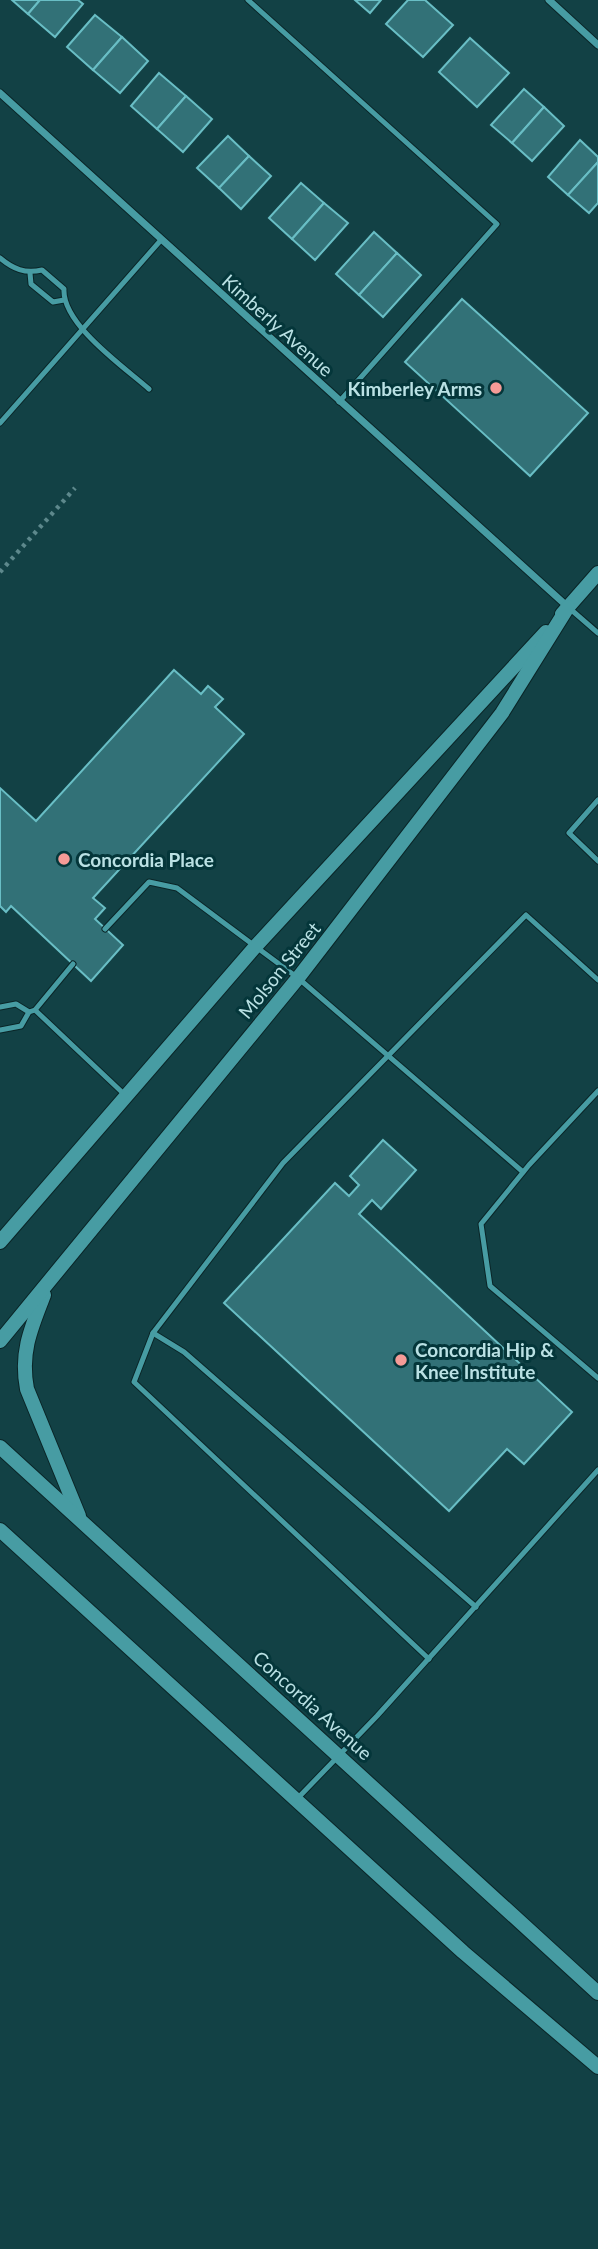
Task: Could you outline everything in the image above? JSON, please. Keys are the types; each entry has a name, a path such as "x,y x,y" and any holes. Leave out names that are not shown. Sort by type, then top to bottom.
{"main road":[{"name":"Molson Street","path":"1,1240 255,947 598,573"},
{"name":"Molson Street","path":"0,1341 298,978 502,713 568,607"},
{"path":"49,1283 25,1341 23,1366 27,1389 81,1520"},
{"name":"Concordia Avenue","path":"0,1447 598,1993"},
{"path":"0,1530 463,1952 598,2067"},
{"path":"0,1544 34,1561"}],"street":[{"path":"549,0 598,45"},
{"name":"Kimberly Avenue","path":"0,93 568,607"}],"lane":[{"path":"248,0 497,224 339,402"},
{"path":"0,423 162,240"},
{"path":"0,258 9,266 30,273 42,270 64,289 64,300 83,331 149,389"},
{"path":"30,273 31,284 53,302 64,300"},
{"path":"568,607 598,633"},
{"path":"598,800 569,833 598,861"},
{"path":"105,929 149,882 177,888 298,978 523,1172"},
{"path":"429,1659 134,1381 153,1333 283,1163 526,915 598,980"},
{"path":"0,1030 22,1026 73,964"},
{"path":"0,1007 16,1004 32,1011 127,1097"},
{"path":"598,1091 523,1172 481,1224 490,1286 598,1378"},
{"path":"153,1333 184,1352 476,1607"},
{"path":"298,1799 341,1756 598,1470"}],"path":[{"path":"0,572 75,488"}],"building":[{"path":"12,0 40,0 28,14"},
{"path":"40,0 78,0 83,4 55,37 28,14"},
{"path":"355,0 381,0 370,13"},
{"path":"408,0 425,0 453,25 423,57 386,24"},
{"path":"95,15 122,37 93,70 67,47"},
{"path":"122,37 148,61 120,93 93,70"},
{"path":"470,38 509,73 477,107 439,72"},
{"path":"159,73 186,96 157,129 131,106"},
{"path":"524,89 544,107 512,143 491,125"},
{"path":"186,96 212,119 183,152 157,129"},
{"path":"544,107 564,126 532,161 512,143"},
{"path":"228,136 249,156 219,188 197,168"},
{"path":"580,140 598,157 598,162 568,195 548,177"},
{"path":"249,156 271,176 241,209 219,188"},
{"path":"598,162 598,203 589,213 568,195"},
{"path":"301,183 324,203 292,239 269,218"},
{"path":"324,203 348,223 315,260 292,239"},
{"path":"374,232 397,253 359,295 336,274"},
{"path":"397,253 421,275 383,317 359,295"},
{"name":"Kimberley Arms","path":"462,299 588,413 530,476 405,362"},
{"name":"Concordia Place","path":"174,670 201,694 208,686 223,699 215,707 244,734 93,898 105,908 95,919 123,945 91,981 11,906 6,912 0,906 0,788 36,821"},
{"name":"Concordia Hip & Knee Institute","path":"383,1140 416,1170 381,1209 372,1200 359,1214 572,1412 524,1464 507,1449 449,1511 224,1303 335,1183 349,1196 359,1185 350,1176"}],"place":[{"name":"Kimberley Arms","path":"496,388"},
{"name":"Concordia Place","path":"64,859"},
{"name":"Concordia Hip & Knee Institute","path":"401,1360"}]}
